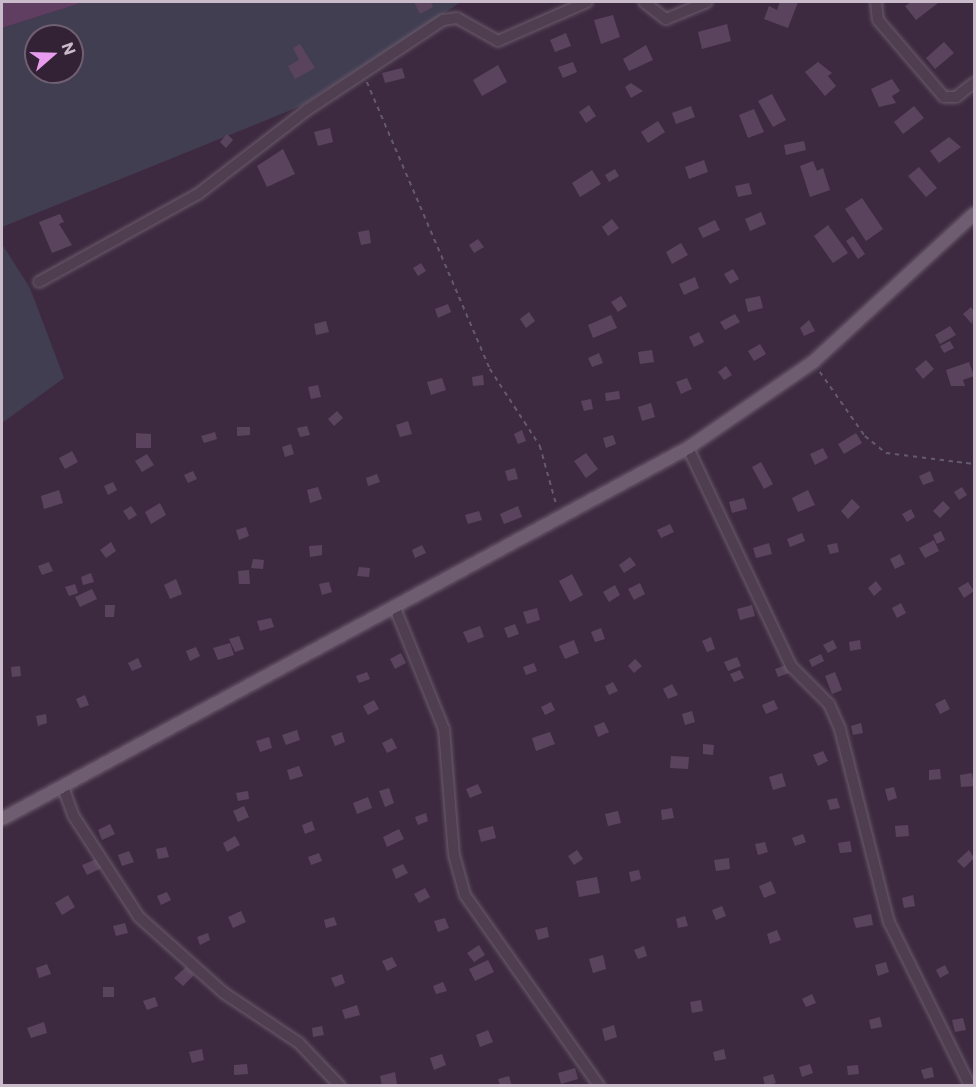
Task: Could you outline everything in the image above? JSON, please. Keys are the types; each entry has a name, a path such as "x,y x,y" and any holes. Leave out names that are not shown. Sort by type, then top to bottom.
{"main road":[{"path":"2,819 688,448 813,362 975,214"}],"street":[{"path":"39,282 198,194 363,72 443,20 457,18 498,42 587,2"},
{"path":"644,2 666,19 707,2"},
{"path":"876,2 878,20 944,97 956,98 975,82"},
{"path":"688,448 790,666 832,712 861,794 890,921 970,1086"},
{"path":"395,608 444,729 454,855 465,895 599,1086"},
{"path":"63,787 73,815 140,917 224,993 299,1043 340,1086"}],"path":[{"path":"363,72 489,369 540,446 555,504 564,516"},
{"path":"813,362 865,436 886,453 975,464"}],"shaded area":[{"path":"2,2 84,2 2,28"},
{"path":"84,2 461,2 301,106 2,227 2,28"},
{"path":"2,244 30,288 64,378 2,423"}],"building":[{"path":"414,2 431,2 433,7 420,14"},
{"path":"780,2 798,2 788,28 764,19 769,6 777,10"},
{"path":"911,2 938,3 916,20 905,6"},
{"path":"613,15 620,37 601,44 594,20"},
{"path":"727,24 731,41 702,49 698,32"},
{"path":"566,33 571,46 555,52 550,40"},
{"path":"944,42 954,53 935,69 926,58"},
{"path":"300,44 315,68 295,79 288,66 299,60 293,48"},
{"path":"646,45 653,60 629,71 623,59"},
{"path":"573,62 577,72 563,78 558,67"},
{"path":"818,62 832,73 828,76 836,86 825,96 805,72"},
{"path":"498,65 507,82 482,96 473,80"},
{"path":"402,68 405,78 385,83 382,73"},
{"path":"892,79 900,91 892,96 896,103 879,107 871,89"},
{"path":"631,83 643,91 631,98 625,87"},
{"path":"772,94 786,120 773,127 758,101"},
{"path":"589,105 596,116 586,123 579,112"},
{"path":"691,106 695,117 676,124 672,113"},
{"path":"914,106 924,118 903,134 894,122"},
{"path":"754,109 764,132 748,138 739,115"},
{"path":"658,121 665,132 648,143 641,132"},
{"path":"330,128 333,142 318,146 314,132"},
{"path":"227,134 233,140 226,148 220,142"},
{"path":"949,137 961,147 939,163 930,151"},
{"path":"804,141 806,150 786,155 784,145"},
{"path":"283,149 295,174 267,187 257,166"},
{"path":"704,160 708,172 689,179 685,167"},
{"path":"813,161 817,171 823,168 830,190 810,197 800,166"},
{"path":"919,167 937,188 926,197 908,176"},
{"path":"615,169 619,176 609,182 605,175"},
{"path":"592,170 601,184 580,197 572,183"},
{"path":"749,183 752,194 738,197 735,186"},
{"path":"862,198 883,229 866,241 845,209"},
{"path":"761,212 766,224 750,231 745,219"},
{"path":"60,214 64,222 59,224 72,245 52,253 39,222"},
{"path":"612,219 619,228 608,236 602,227"},
{"path":"715,220 720,230 703,238 698,228"},
{"path":"828,225 848,253 833,263 814,236"},
{"path":"369,230 371,243 361,245 358,232"},
{"path":"853,236 865,254 858,259 846,241"},
{"path":"478,239 484,247 474,253 469,245"},
{"path":"681,243 688,255 672,264 666,252"},
{"path":"421,263 426,271 418,276 413,268"},
{"path":"733,269 739,279 730,284 724,274"},
{"path":"695,277 699,288 684,295 679,284"},
{"path":"621,296 627,306 618,312 611,302"},
{"path":"760,296 763,308 748,312 745,299"},
{"path":"448,304 451,312 438,318 435,309"},
{"path":"971,307 974,311 972,324 963,314"},
{"path":"529,312 535,321 526,328 520,319"},
{"path":"735,314 740,322 725,330 720,322"},
{"path":"611,315 617,328 593,338 588,325"},
{"path":"809,320 815,331 804,336 800,328"},
{"path":"326,321 329,332 316,335 314,324"},
{"path":"950,326 956,335 940,344 935,335"},
{"path":"699,332 704,342 694,347 689,337"},
{"path":"950,341 954,348 944,353 940,346"},
{"path":"760,344 766,354 754,361 748,351"},
{"path":"652,350 654,362 640,364 638,352"},
{"path":"599,353 603,363 592,367 588,358"},
{"path":"926,360 934,369 923,379 915,369"},
{"path":"969,362 974,376 963,380 965,386 951,386 946,370"},
{"path":"726,366 732,375 724,380 718,372"},
{"path":"483,375 484,385 473,386 472,377"},
{"path":"442,378 446,390 431,395 427,382"},
{"path":"687,378 692,389 681,394 676,382"},
{"path":"318,385 321,397 311,399 308,387"},
{"path":"619,391 620,399 606,401 605,393"},
{"path":"591,399 593,409 584,411 581,401"},
{"path":"651,403 655,417 642,421 638,407"},
{"path":"337,411 343,418 334,426 328,419"},
{"path":"408,421 412,434 400,437 396,425"},
{"path":"307,426 310,435 300,437 297,428"},
{"path":"237,427 250,427 250,435 237,436"},
{"path":"522,430 526,441 518,444 514,434"},
{"path":"215,432 217,439 204,443 201,436"},
{"path":"136,433 151,434 151,448 136,448"},
{"path":"856,433 862,443 844,454 838,444"},
{"path":"613,435 616,444 606,448 603,438"},
{"path":"291,444 294,454 285,457 282,447"},
{"path":"823,448 828,458 815,465 810,454"},
{"path":"72,451 78,462 65,469 59,458"},
{"path":"586,453 598,469 586,478 574,461"},
{"path":"147,454 154,465 142,472 135,461"},
{"path":"761,462 773,484 764,489 752,467"},
{"path":"515,468 518,479 508,481 505,471"},
{"path":"193,471 197,479 188,483 184,475"},
{"path":"930,471 934,481 923,485 919,476"},
{"path":"377,474 380,482 368,486 366,478"},
{"path":"113,482 117,490 108,495 104,486"},
{"path":"318,487 322,499 310,503 307,490"},
{"path":"962,487 967,495 959,500 954,492"},
{"path":"59,490 63,503 44,509 41,496"},
{"path":"808,490 815,505 798,512 792,498"},
{"path":"744,498 747,509 732,513 729,502"},
{"path":"852,499 860,507 848,519 841,511"},
{"path":"943,501 950,508 940,518 933,511"},
{"path":"160,503 166,515 151,524 145,512"},
{"path":"131,506 137,515 129,520 123,511"},
{"path":"518,506 522,517 504,524 500,514"},
{"path":"911,509 915,517 907,522 902,514"},
{"path":"479,511 482,520 468,524 465,515"},
{"path":"670,524 674,532 661,538 657,530"},
{"path":"246,527 249,536 239,540 236,530"},
{"path":"941,531 945,540 937,544 933,535"},
{"path":"802,533 805,541 790,547 787,539"},
{"path":"934,540 939,551 925,558 919,548"},
{"path":"111,542 116,551 106,558 100,550"},
{"path":"769,543 772,554 756,558 753,548"},
{"path":"837,543 839,552 830,554 827,545"},
{"path":"322,545 322,555 310,557 309,546"},
{"path":"422,545 426,553 415,558 412,550"},
{"path":"900,554 905,564 895,569 890,559"},
{"path":"630,557 636,565 624,573 619,565"},
{"path":"253,559 264,560 263,569 251,568"},
{"path":"49,562 53,571 42,575 38,566"},
{"path":"359,567 370,568 369,577 357,576"},
{"path":"249,570 250,584 239,584 238,571"},
{"path":"91,573 94,582 83,585 81,577"},
{"path":"572,574 583,595 570,602 559,581"},
{"path":"176,579 182,594 170,599 164,585"},
{"path":"876,581 882,589 874,596 868,588"},
{"path":"329,582 332,592 322,595 319,584"},
{"path":"968,582 974,591 964,598 958,588"},
{"path":"640,583 645,594 634,600 628,589"},
{"path":"75,584 78,593 69,596 65,587"},
{"path":"615,585 620,595 609,602 603,592"},
{"path":"92,589 97,599 80,607 75,597"},
{"path":"901,603 906,613 897,618 892,608"},
{"path":"105,605 115,605 114,617 105,617"},
{"path":"752,605 755,616 740,620 737,609"},
{"path":"537,608 540,620 527,624 523,612"},
{"path":"271,618 274,627 260,631 257,621"},
{"path":"515,624 519,634 508,638 504,628"},
{"path":"480,626 484,637 468,643 463,632"},
{"path":"601,628 605,639 595,642 591,632"},
{"path":"239,636 244,649 235,652 229,639"},
{"path":"711,637 715,649 707,652 702,641"},
{"path":"574,640 579,653 565,659 559,646"},
{"path":"833,640 837,648 828,653 823,645"},
{"path":"860,640 861,649 850,651 849,642"},
{"path":"230,643 234,655 218,660 213,648"},
{"path":"196,647 200,656 190,661 186,651"},
{"path":"401,653 406,663 395,669 390,659"},
{"path":"821,654 824,661 812,667 809,660"},
{"path":"737,657 741,666 728,671 724,662"},
{"path":"138,658 142,667 132,671 128,663"},
{"path":"635,659 642,666 634,673 628,666"},
{"path":"534,663 537,671 526,675 523,667"},
{"path":"786,665 789,673 778,677 775,669"},
{"path":"20,666 21,676 12,677 11,667"},
{"path":"740,670 744,678 734,682 730,674"},
{"path":"367,672 370,679 359,683 356,676"},
{"path":"835,672 842,690 832,694 825,676"},
{"path":"613,682 618,691 609,695 605,686"},
{"path":"672,684 678,695 668,699 663,689"},
{"path":"85,695 89,705 80,708 76,699"},
{"path":"945,699 950,709 940,714 935,704"},
{"path":"374,700 379,709 368,715 363,706"},
{"path":"774,700 778,709 766,714 762,705"},
{"path":"551,702 555,710 545,715 541,707"},
{"path":"692,711 695,722 685,725 682,714"},
{"path":"46,714 47,723 38,726 36,716"},
{"path":"604,722 609,732 598,737 594,726"},
{"path":"861,723 863,733 853,735 851,726"},
{"path":"297,730 300,740 286,745 282,735"},
{"path":"342,732 345,742 335,746 331,736"},
{"path":"550,732 555,744 536,751 532,738"},
{"path":"269,737 272,748 260,752 256,741"},
{"path":"392,738 397,748 387,753 382,743"},
{"path":"703,744 714,745 713,755 703,754"},
{"path":"823,751 828,761 818,766 813,755"},
{"path":"671,756 689,757 688,769 670,768"},
{"path":"299,766 303,776 290,780 287,770"},
{"path":"940,769 941,779 929,780 929,770"},
{"path":"782,773 786,786 773,790 769,777"},
{"path":"972,773 974,786 961,787 960,775"},
{"path":"478,784 482,793 470,798 466,789"},
{"path":"894,787 897,798 888,801 885,789"},
{"path":"389,788 394,803 385,807 379,791"},
{"path":"248,791 249,799 238,801 236,793"},
{"path":"368,797 372,808 357,814 353,803"},
{"path":"837,798 840,808 830,810 827,800"},
{"path":"244,806 249,817 238,822 233,811"},
{"path":"672,808 674,818 662,820 661,810"},
{"path":"618,811 621,823 608,826 605,814"},
{"path":"426,813 428,821 418,825 415,817"},
{"path":"312,821 315,830 305,834 302,825"},
{"path":"110,824 115,834 102,840 98,830"},
{"path":"908,825 909,836 896,837 895,826"},
{"path":"493,826 496,838 481,842 478,830"},
{"path":"399,829 404,839 387,847 383,837"},
{"path":"803,834 806,842 795,846 792,838"},
{"path":"235,836 240,845 227,852 223,843"},
{"path":"850,841 852,852 840,853 838,843"},
{"path":"765,842 768,852 758,855 755,844"},
{"path":"166,847 169,857 158,859 156,849"},
{"path":"577,850 583,859 574,865 568,856"},
{"path":"969,850 974,858 964,868 957,861"},
{"path":"129,851 134,862 122,866 118,855"},
{"path":"319,853 322,861 311,865 308,857"},
{"path":"99,858 104,867 87,875 82,865"},
{"path":"729,858 730,869 716,871 714,860"},
{"path":"403,864 408,873 396,879 392,869"},
{"path":"639,870 641,879 631,882 629,872"},
{"path":"597,877 600,893 579,897 576,881"},
{"path":"771,881 776,893 764,898 759,886"},
{"path":"425,888 430,897 419,903 414,894"},
{"path":"167,892 171,900 161,905 157,896"},
{"path":"68,895 75,907 62,915 55,903"},
{"path":"913,895 915,906 904,908 902,898"},
{"path":"722,906 726,916 716,920 712,910"},
{"path":"241,911 246,922 233,928 228,917"},
{"path":"871,914 873,925 856,928 853,918"},
{"path":"685,916 688,926 678,928 676,919"},
{"path":"334,917 337,925 326,928 324,920"},
{"path":"445,918 449,928 438,932 434,921"},
{"path":"125,923 128,933 116,936 113,926"},
{"path":"547,927 549,937 538,940 535,930"},
{"path":"777,930 781,940 770,944 767,934"},
{"path":"208,933 210,940 200,945 197,937"},
{"path":"479,945 485,955 474,962 467,953"},
{"path":"644,946 647,956 638,959 634,950"},
{"path":"603,955 606,969 593,973 589,959"},
{"path":"392,957 397,966 387,971 382,961"},
{"path":"488,960 494,972 475,981 469,969"},
{"path":"886,962 889,972 878,976 875,965"},
{"path":"47,964 51,974 39,978 36,968"},
{"path":"945,965 949,973 940,978 936,970"},
{"path":"186,967 194,975 183,986 174,978"},
{"path":"342,974 345,983 335,987 331,978"},
{"path":"443,982 447,991 436,994 433,986"},
{"path":"103,987 114,987 114,997 103,997"},
{"path":"812,994 816,1003 806,1007 802,999"},
{"path":"155,997 158,1006 147,1010 143,1001"},
{"path":"701,1000 703,1011 692,1013 690,1002"},
{"path":"357,1005 360,1015 345,1019 342,1010"},
{"path":"880,1017 882,1027 871,1029 869,1020"},
{"path":"963,1018 966,1030 955,1032 952,1020"},
{"path":"44,1022 47,1033 31,1038 27,1028"},
{"path":"614,1025 617,1037 605,1041 602,1029"},
{"path":"322,1026 324,1035 313,1037 312,1028"},
{"path":"488,1030 493,1042 480,1047 476,1035"},
{"path":"202,1049 204,1060 192,1063 189,1052"},
{"path":"724,1049 726,1059 715,1061 713,1052"},
{"path":"442,1054 446,1065 434,1070 430,1058"},
{"path":"247,1064 248,1074 234,1075 234,1065"},
{"path":"810,1064 813,1073 802,1077 799,1067"},
{"path":"858,1065 859,1074 848,1075 847,1066"},
{"path":"932,1067 934,1077 924,1079 921,1070"},
{"path":"575,1068 578,1079 561,1084 558,1073"},
{"path":"395,1072 397,1084 382,1086 380,1076"},
{"path":"773,1074 776,1083 765,1086 763,1077"},
{"path":"509,1076 512,1086 500,1086 498,1079"}]}
